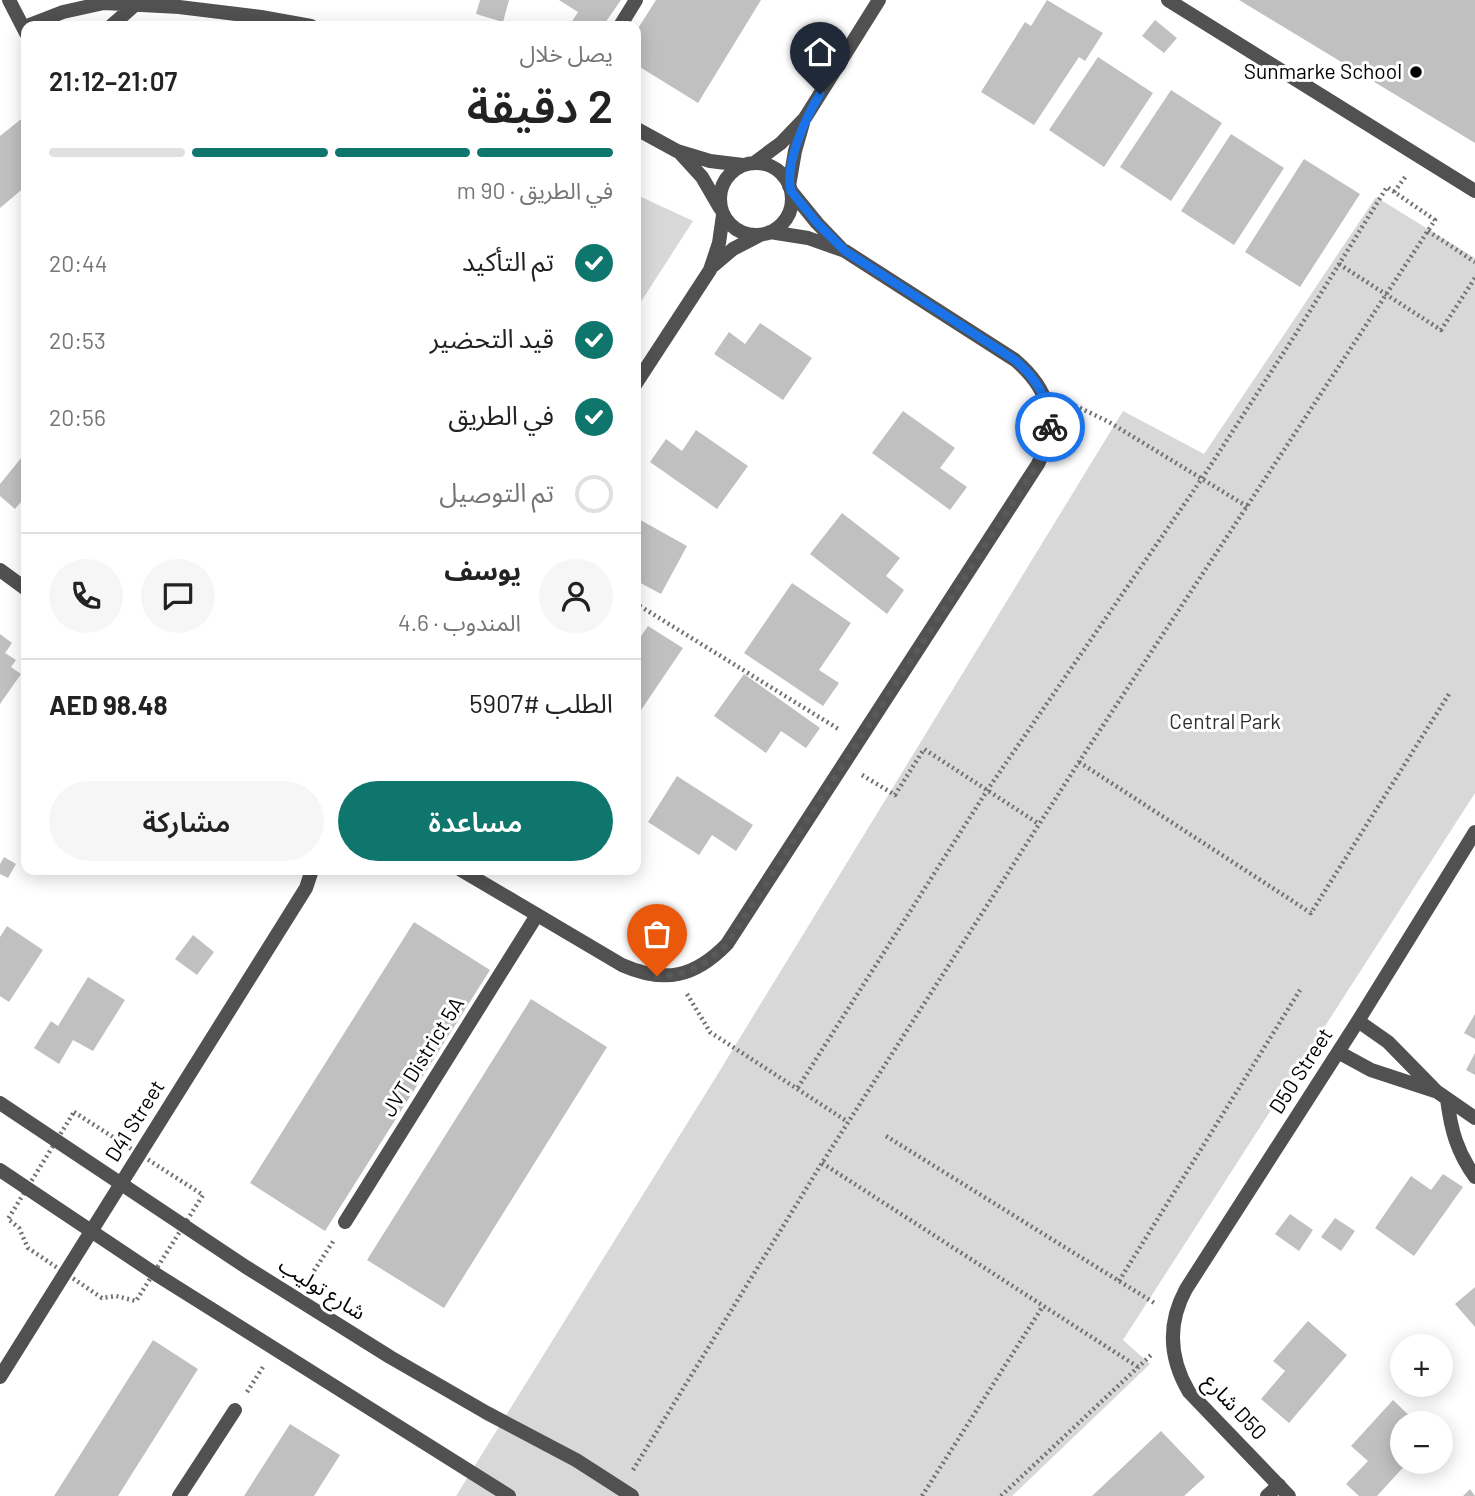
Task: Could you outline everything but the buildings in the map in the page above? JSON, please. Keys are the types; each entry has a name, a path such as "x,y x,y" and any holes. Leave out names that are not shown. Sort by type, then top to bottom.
{"street":[{"path":"9,0 21,21"},
{"path":"623,21 636,0"},
{"path":"710,270 719,243 722,187 726,178 781,143 805,118 879,0"},
{"path":"1168,0 1475,191"},
{"path":"46,21 83,6 104,3 179,4 283,21"},
{"path":"117,21 136,4"},
{"path":"641,376 710,270 733,249 765,234 785,220 792,202 790,188 795,151 805,118"},
{"path":"469,875 639,973 676,976 713,959 727,944 859,742 1047,446 1050,427 1048,407 1041,389 1030,373 1015,360 845,251 817,223 785,178 771,166 710,160 677,151 641,131"},
{"path":"677,151 702,177 722,212 738,231 749,235 808,238 845,251"},
{"path":"0,570 21,585"},
{"name":"D50 Street","path":"1172,1336 1175,1316 1186,1289 1358,1021 1475,832"},
{"name":"D41 Street","path":"306,888 310,875"},
{"name":"D41 Street","path":"0,1377 306,888 319,875"},
{"name":"JVT District 5A","path":"345,1222 537,915"},
{"path":"1358,1021 1388,1042 1442,1095 1475,1118"},
{"path":"1338,1052 1371,1070 1442,1095"},
{"path":"1442,1095 1457,1147 1475,1177"},
{"name":"شارع توليب","path":"0,1103 297,1298 435,1384 533,1435 626,1492"},
{"path":"0,1170 154,1273 509,1496"},
{"name":"شارع D50","path":"1172,1336 1176,1365 1189,1392 1284,1491"},
{"path":"179,1496 235,1410"},
{"path":"1267,1496 1284,1491"}],"path":[{"path":"626,1492 848,1122 1079,762 1435,220 1387,187 1203,477 988,789 797,1089"},
{"path":"1428,230 1475,262"},
{"path":"1339,264 1441,330 1475,278"},
{"path":"1041,389 1108,422 1203,477 1248,507"},
{"path":"641,607 859,742"},
{"path":"1079,762 1311,913 1449,694"},
{"path":"844,764 895,795 925,749 1039,824"},
{"path":"676,976 710,1032 848,1122"},
{"path":"1119,1281 1300,990"},
{"path":"886,1136 1175,1316"},
{"path":"822,1163 1138,1367"},
{"path":"297,1298 345,1222"},
{"path":"922,1496 1043,1306"},
{"path":"1001,1496 1172,1336"},
{"path":"235,1410 274,1348"}],"green space":[{"path":"641,197 693,221 641,302"},
{"name":"Central Park","path":"1376,197 1475,258 1475,793 1123,1340 1150,1364 1012,1496 456,1496 1123,411 1204,454"}],"way so far":[{"path":"657,976 676,976 695,969 713,959 727,944 1038,464 1047,446 1050,427"}],"place":[{"name":"Sunmarke School","path":"1416,72"}],"route":[{"path":"820,94 805,118 799,134 789,186 791,191 845,251 1015,360 1030,373 1041,389 1048,407 1050,427"}]}
